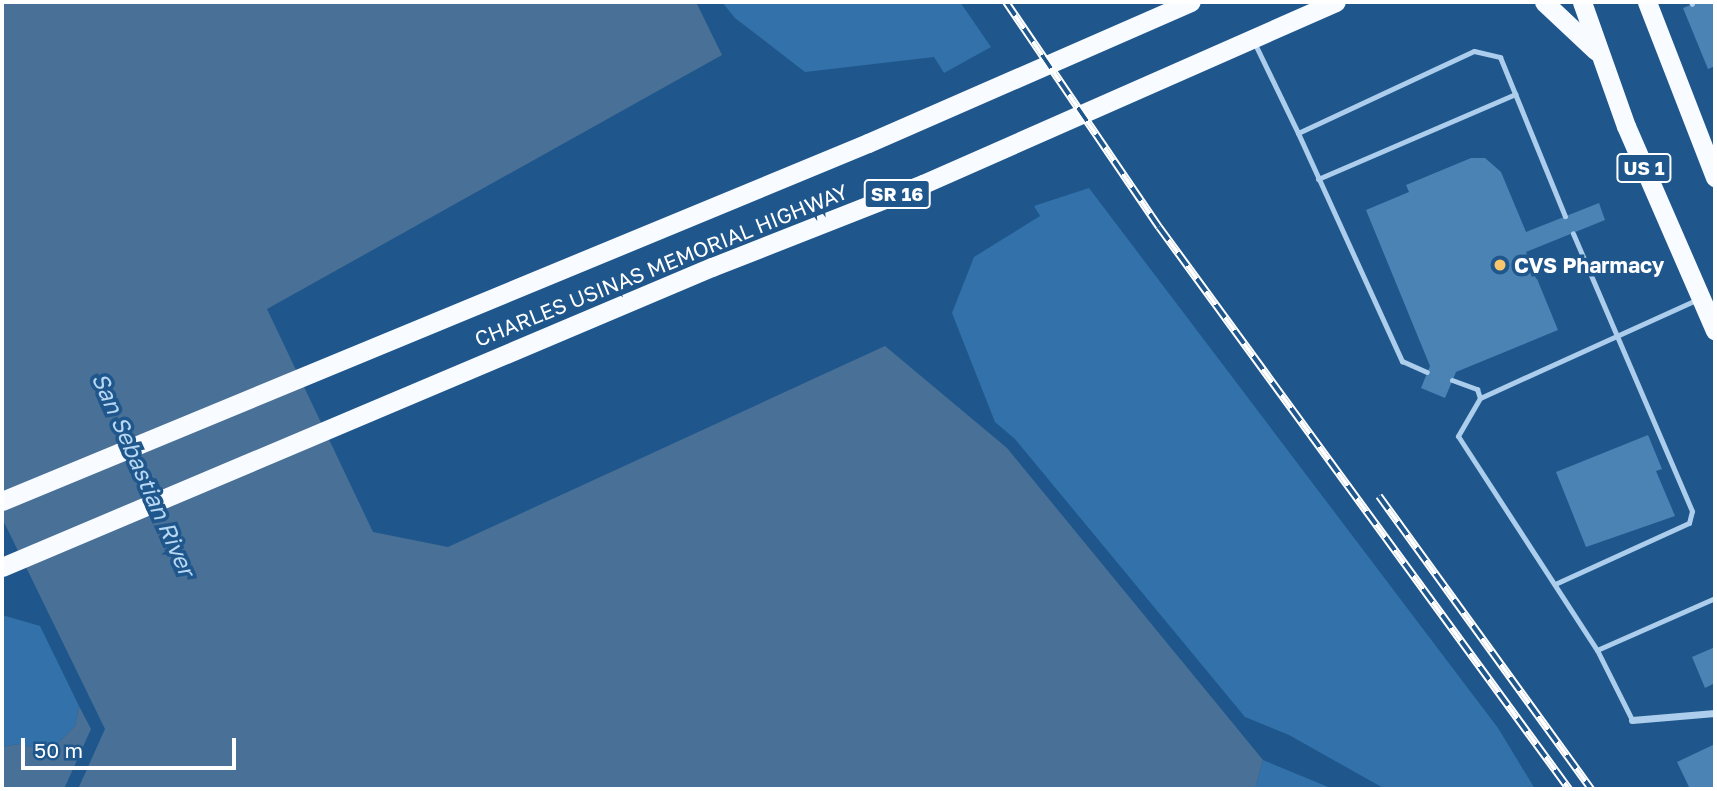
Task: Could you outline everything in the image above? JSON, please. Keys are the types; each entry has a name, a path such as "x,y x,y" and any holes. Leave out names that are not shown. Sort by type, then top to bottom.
{"highway":[{"name":"CHARLES USINAS MEMORIAL HIGHWAY","path":"2,501 868,143 1190,2"},
{"name":"CHARLES USINAS MEMORIAL HIGHWAY","path":"2,567 370,409 923,184 1336,2"},
{"path":"1318,10 1349,2"},
{"path":"1544,2 1601,56"},
{"name":"US 1","path":"1582,2 1601,56 1715,331"},
{"name":"US 1","path":"1647,2 1715,177"}],"street":[{"path":"1632,720 1715,713"}],"lane":[{"path":"1253,39 1402,361 1427,372"},
{"path":"1298,133 1474,51 1500,57 1565,216"},
{"path":"1318,179 1515,94"},
{"path":"1555,584 1689,523 1692,511 1573,233"},
{"path":"1632,720 1597,650 1458,436 1480,398 1701,298"},
{"path":"1452,380 1477,388 1480,398"},
{"path":"1597,650 1715,598"}],"shaded area":[{"path":"722,2 960,2 991,47 944,73 934,57 805,72 735,18"},
{"path":"1089,188 1498,728 1535,789 1385,789 1289,735 1245,717 1015,439 995,422 952,313 974,257 1040,216 1034,206"},
{"path":"2,615 40,626 79,706 75,726 50,751 19,744 2,747"},
{"path":"1263,760 1333,789 1255,789"}],"water":[{"name":"San Sebastian River","path":"2,2 696,2 722,55 267,309 373,532 448,547 885,346 1007,448 1263,760 1255,789 78,789 105,729 2,518"},
{"path":"79,706 91,729 64,789 2,789 2,747 19,744 50,751 75,726"}],"building":[{"path":"1698,2 1715,2 1715,66 1708,69 1683,8"},
{"name":"CVS Pharmacy","path":"1471,158 1485,158 1501,172 1526,232 1599,203 1605,220 1526,252 1558,330 1456,372 1445,398 1421,388 1430,366 1366,210 1409,192 1406,185"},
{"path":"1648,435 1662,469 1656,471 1675,516 1586,547 1556,472"},
{"path":"1715,647 1715,683 1705,688 1692,657"},
{"path":"1715,744 1715,789 1690,789 1677,762"}],"railway":[{"path":"1006,2 1159,227 1569,789"},
{"path":"1379,496 1591,789"}],"place":[{"name":"CVS Pharmacy","path":"1500,265"}]}
